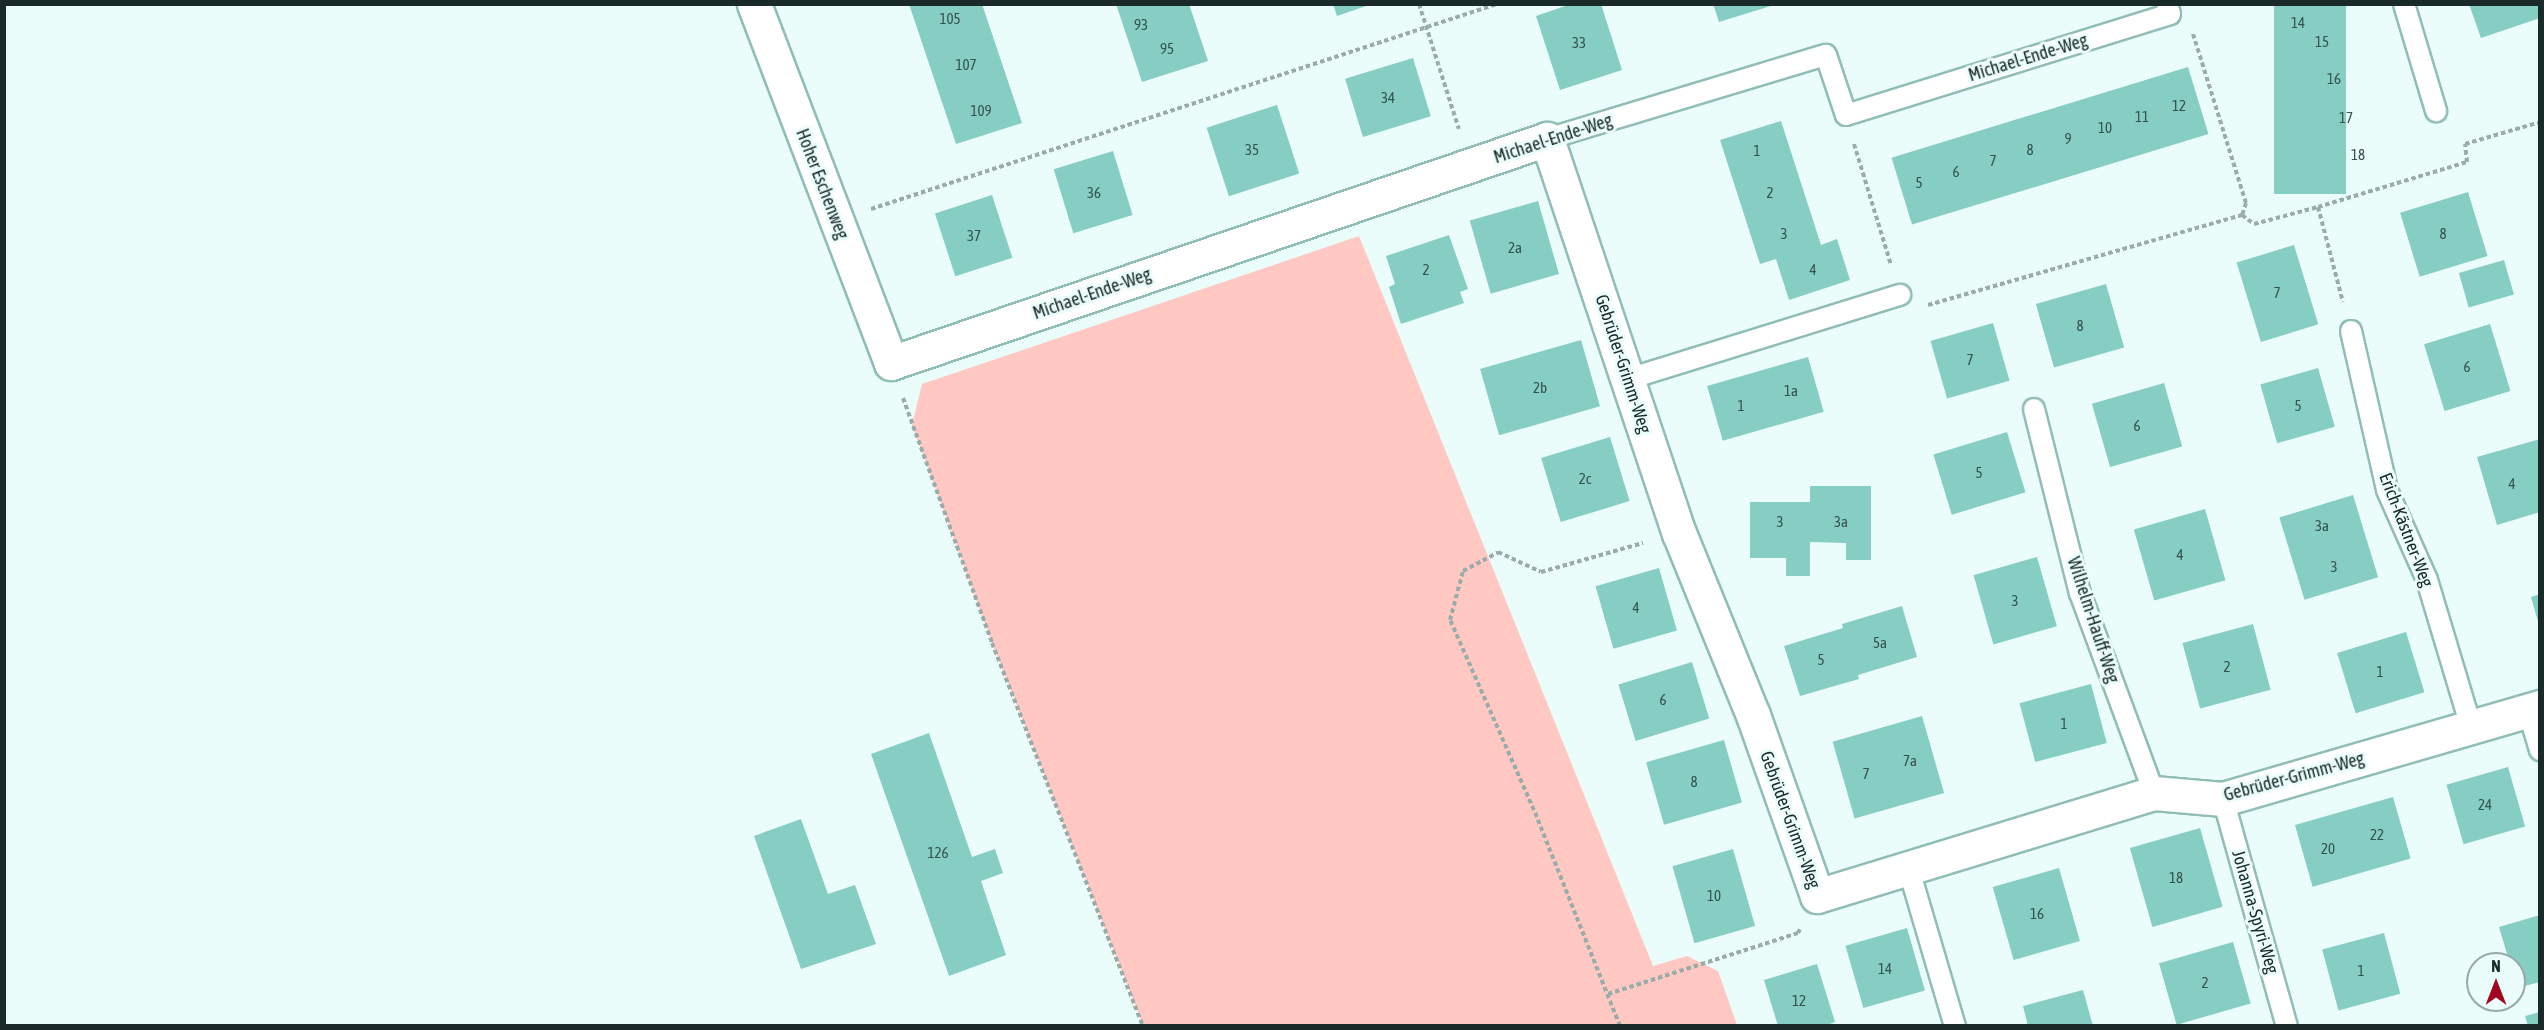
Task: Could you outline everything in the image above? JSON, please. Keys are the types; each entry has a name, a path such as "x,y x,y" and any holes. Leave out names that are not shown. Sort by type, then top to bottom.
{"street":[{"name":"Hoher Eschenweg","path":"754,4 891,363"},
{"name":"Michael-Ende-Weg","path":"891,363 1547,139"},
{"name":"Gebrüder-Grimm-Weg","path":"1547,139 1679,533 1753,715 1817,896 1909,870 2154,793 2223,799 2534,708"}],"lane":[{"path":"2404,4 2436,111"},
{"name":"Michael-Ende-Weg","path":"1547,139 1826,55 1846,115 2168,9"},
{"path":"1628,378 1900,295"},
{"name":"Erich-Kästner-Weg","path":"2351,331 2387,490 2427,580 2471,726"},
{"name":"Wilhelm-Hauff-Weg","path":"2034,409 2080,593 2154,793"},
{"path":"2534,708 2540,750"},
{"name":"Johanna-Spyri-Weg","path":"2223,799 2287,1026"},
{"path":"1909,870 1954,1026"}],"path":[{"path":"1419,4 1471,165"},
{"path":"836,221 1497,4"},
{"path":"2168,9 2189,22 2246,203 2242,215"},
{"path":"1846,115 1906,311 2242,215"},
{"path":"2242,215 2254,224 2467,162 2465,144 2540,123"},
{"path":"2318,207 2351,331"},
{"path":"891,363 992,643 1143,1026"},
{"path":"1620,1026 1537,817 1450,620 1463,571 1498,552 1541,572 1679,533"},
{"path":"1608,994 1798,933 1817,896"}],"shaded area":[{"path":"1359,236 1653,966 1687,956 1718,971 1737,1025 1143,1025 992,643 912,425 922,384"}],"building":[{"path":"909,4 982,4 1022,123 956,144"},
{"path":"1116,4 1189,4 1208,61 1142,82"},
{"path":"1333,4 1369,4 1369,5 1337,16"},
{"path":"1571,4 1601,4 1622,70 1560,90 1536,16"},
{"path":"1713,4 1774,4 1774,5 1719,22"},
{"path":"2274,4 2346,4 2346,194 2274,194"},
{"path":"2469,4 2540,4 2540,18 2481,38"},
{"path":"1413,58 1431,116 1363,137 1345,79"},
{"path":"2188,67 2208,134 1912,225 1892,158"},
{"path":"1277,105 1299,173 1229,196 1207,128"},
{"path":"1781,121 1821,245 1837,239 1850,280 1789,300 1776,259 1760,264 1720,140"},
{"path":"1113,151 1133,215 1073,233 1054,169"},
{"path":"2468,192 2488,256 2420,277 2400,213"},
{"path":"992,195 1012,258 955,276 935,214"},
{"path":"1538,201 1559,274 1491,294 1470,221"},
{"path":"1449,235 1468,289 1460,292 1464,303 1401,324 1389,287 1395,284 1386,256"},
{"path":"2294,245 2318,324 2261,342 2237,263"},
{"path":"2504,260 2514,295 2469,308 2459,273"},
{"path":"2106,284 2124,347 2054,368 2036,304"},
{"path":"1993,323 2010,381 1947,399 1931,341"},
{"path":"2490,324 2510,391 2444,411 2424,344"},
{"path":"1581,340 1600,406 1499,435 1480,369"},
{"path":"1808,357 1824,412 1723,441 1707,386"},
{"path":"2318,368 2335,427 2277,443 2260,385"},
{"path":"2164,383 2182,446 2110,467 2092,404"},
{"path":"2007,432 2025,492 1952,515 1933,455"},
{"path":"1610,437 1630,501 1561,522 1541,458"},
{"path":"2540,439 2540,512 2497,525 2477,457"},
{"path":"1810,486 1871,486 1871,560 1846,560 1846,543 1810,542 1810,576 1786,576 1786,558 1750,558 1750,502 1810,502"},
{"path":"2353,495 2378,577 2305,600 2279,518"},
{"path":"2205,509 2225,580 2154,601 2134,529"},
{"path":"2037,557 2057,626 1993,644 1974,575"},
{"path":"1659,568 1677,630 1613,649 1596,586"},
{"path":"2540,594 2540,625 2539,625 2531,597"},
{"path":"1902,606 1917,657 1858,675 1859,679 1800,696 1784,646 1843,628 1842,624"},
{"path":"2253,624 2271,690 2200,709 2182,643"},
{"path":"2406,632 2424,692 2356,713 2337,653"},
{"path":"1692,662 1709,718 1636,741 1618,685"},
{"path":"2091,684 2107,743 2035,762 2020,703"},
{"path":"1922,716 1944,793 1855,819 1833,742"},
{"path":"929,733 972,857 995,849 1003,873 981,881 1006,955 949,976 871,754"},
{"path":"1724,740 1742,802 1664,825 1646,762"},
{"path":"2508,767 2525,827 2464,844 2446,785"},
{"path":"2393,797 2411,859 2313,887 2295,825"},
{"path":"801,819 828,894 855,885 876,944 801,969 754,836"},
{"path":"2200,828 2223,907 2152,927 2130,848"},
{"path":"1733,849 1755,926 1694,943 1672,866"},
{"path":"2059,868 2080,941 2014,960 1993,887"},
{"path":"2540,915 2540,982 2526,986 2526,952 2506,952 2499,927"},
{"path":"1907,928 1925,990 1863,1008 1845,946"},
{"path":"2384,933 2400,994 2338,1010 2322,950"},
{"path":"2233,942 2251,1004 2177,1025 2159,963"},
{"path":"1817,964 1835,1022 1824,1026 1778,1026 1764,980"},
{"path":"2083,990 2093,1026 2028,1026 2023,1006"},
{"path":"2540,1012 2540,1026 2528,1026 2525,1016"}]}
